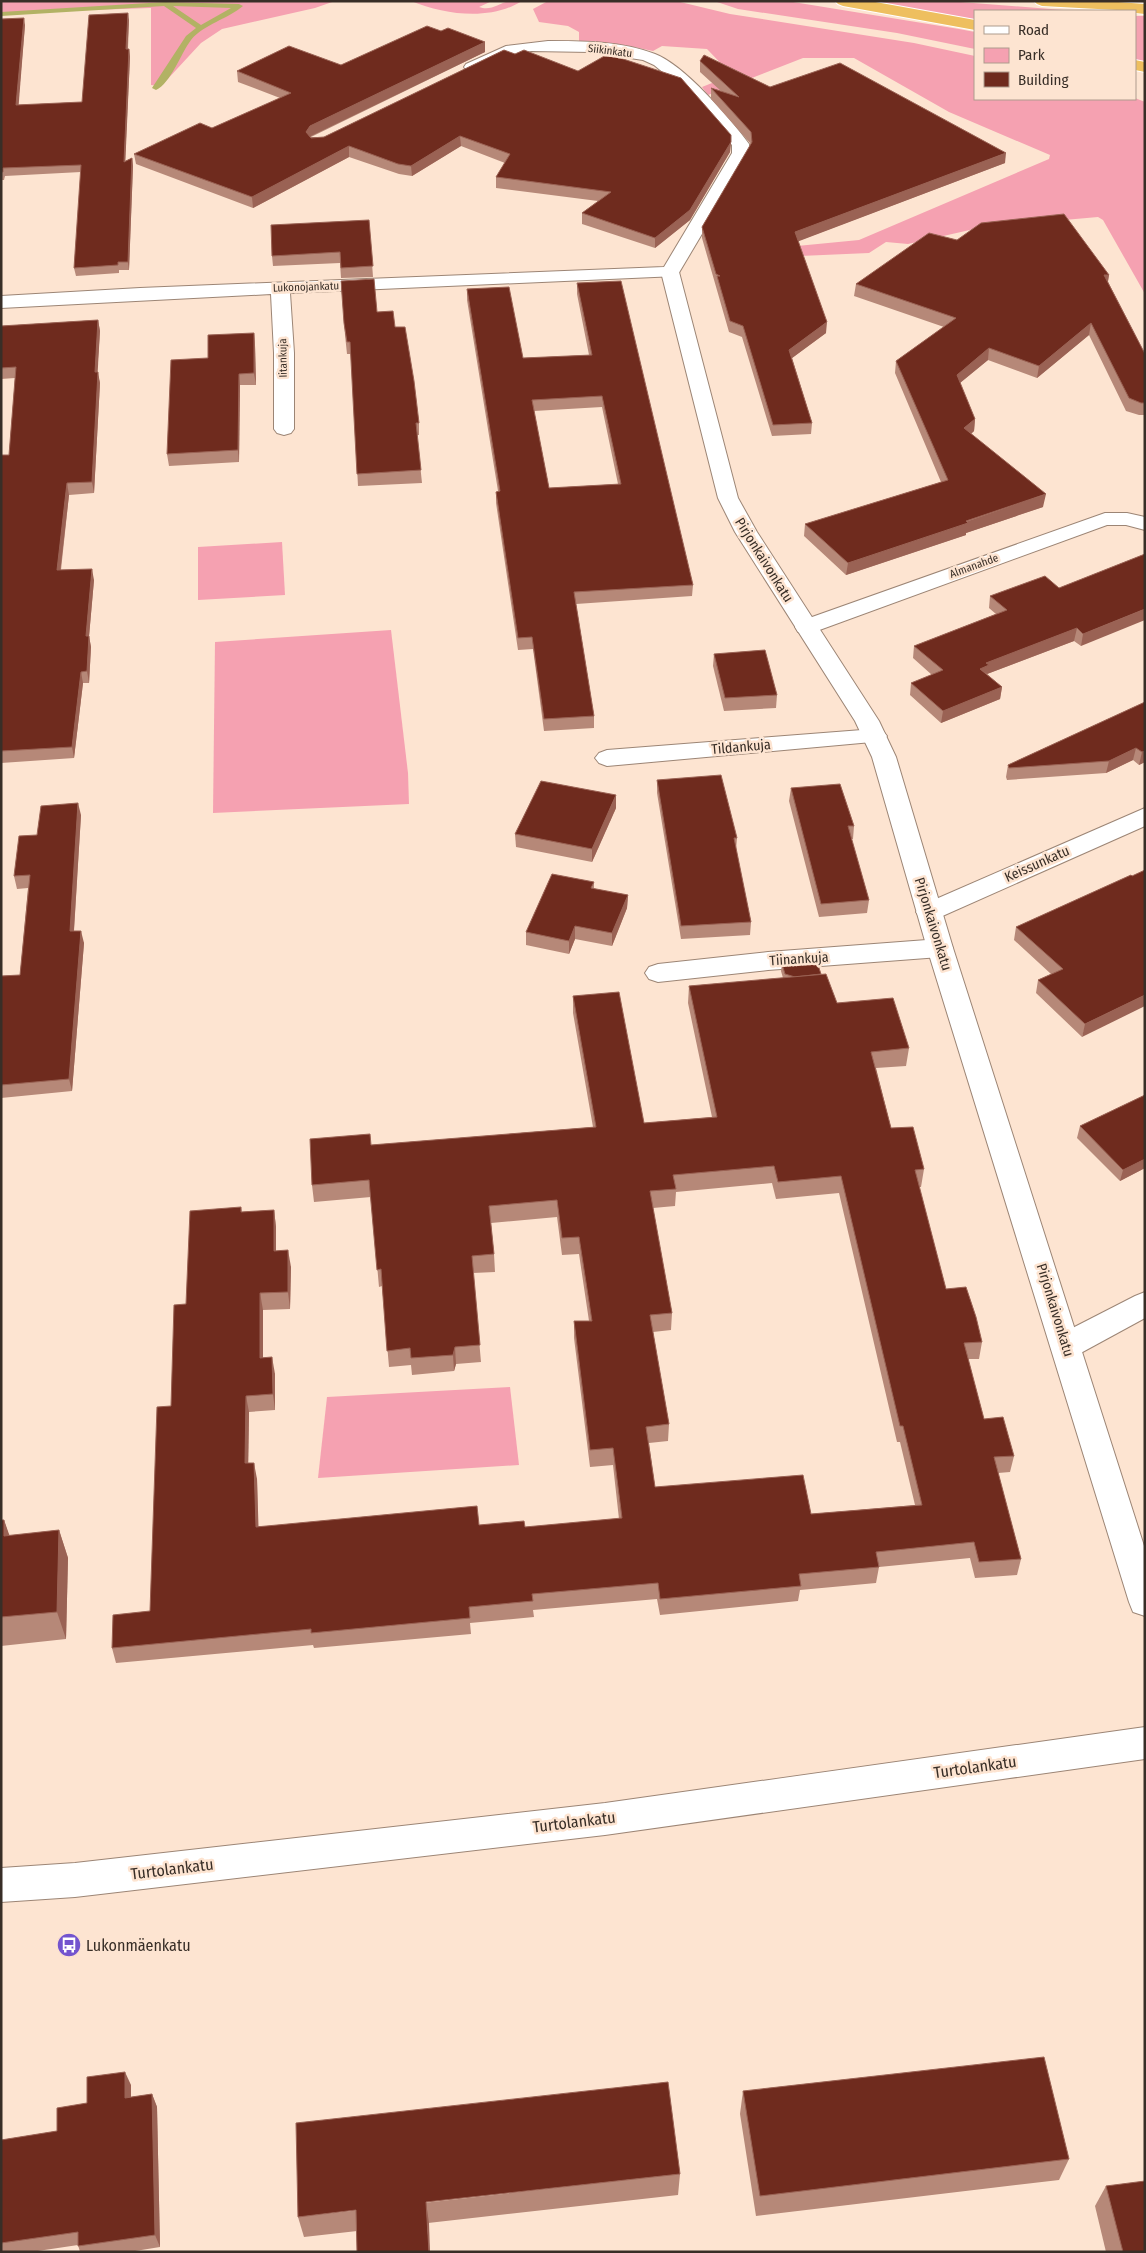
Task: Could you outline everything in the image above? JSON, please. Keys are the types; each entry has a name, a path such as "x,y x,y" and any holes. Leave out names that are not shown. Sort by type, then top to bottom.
{"highway":[{"path":"844,1 974,25"},
{"path":"1042,1 1145,9"}],"street":[{"name":"Siikinkatu","path":"461,73 505,52 541,45 629,52 658,61 675,73 740,144 741,153 670,272"},
{"name":"Lukonojankatu","path":"1,302 670,272"},
{"name":"Pirjonkaivonkatu","path":"670,272 728,498 746,532 846,687 875,736 884,756 940,948 1145,1602"},
{"name":"Iitankuja","path":"280,288 284,353 284,429"},
{"name":"Almanahde","path":"806,627 1105,519 1127,519 1145,524"},
{"name":"Tildankuja","path":"607,758 875,736"},
{"name":"Keissunkatu","path":"929,912 1145,816"},
{"name":"Tiinankuja","path":"658,973 768,961 940,948"},
{"path":"1066,1346 1145,1304"},
{"name":"Turtolankatu","path":"1,1885 75,1880 605,1819 1145,1743"}],"green space":[{"path":"1,1 335,1 315,8 222,29 201,43 159,86 151,85 151,8 1,13"},
{"path":"411,1 492,1 479,7 487,8 509,1 522,1 496,11 468,14 439,10"},
{"path":"548,1 676,1 730,14 914,43 974,56 974,100 1136,100 1136,98 1145,102 1145,294 1103,220 1098,217 983,227 908,244 886,242 869,253 800,256 797,246 859,240 1049,159 1050,155 949,112 854,58 803,58 708,95 702,87 732,75 707,49 662,46 653,51 634,47 579,43 579,32 568,26 539,22 533,9"},
{"path":"714,1 787,1 959,29 974,32 974,49 897,33 738,9"},
{"path":"872,1 948,1 1063,10 974,10 974,21"},
{"path":"1136,16 1145,16 1145,63 1136,60"},
{"path":"282,542 285,595 198,600 198,547"},
{"path":"391,630 408,773 409,804 213,813 215,642"},
{"path":"510,1387 519,1465 318,1478 327,1397"}],"building":[{"path":"128,13 126,49 129,49 124,162 132,158 128,262 118,262 118,265 74,268 81,165 3,168 3,172 1,172 1,19 24,18 16,105 82,102 89,15"},
{"path":"427,26 441,31 448,28 485,42 310,126 306,132 311,138 324,137 504,50 515,54 524,50 578,71 608,54 681,78 731,135 731,142 690,210 655,238 582,213 611,192 496,177 510,154 460,136 411,166 398,164 349,146 252,197 134,154 200,123 212,128 291,93 237,71 289,46 341,65"},
{"path":"704,55 770,87 840,63 1006,153 795,232 827,322 789,350 812,423 773,425 743,326 730,321 717,276 720,276 716,274 702,227 752,142 751,132 711,88 739,97 700,61"},
{"path":"1064,214 1109,275 1104,275 1145,354 1145,403 1129,398 1091,323 1039,366 989,348 957,375 975,419 964,428 1046,494 966,521 968,523 848,563 805,524 948,480 896,361 956,318 856,284 929,233 957,240 981,223"},
{"path":"369,220 373,266 341,268 340,252 272,256 271,225"},
{"path":"374,279 377,312 393,311 395,327 405,327 419,423 416,423 421,470 357,474 350,342 347,342 344,323 341,281"},
{"path":"621,281 693,585 574,592 594,716 544,719 532,637 518,638 496,492 500,491 467,289 509,287 523,358 592,355 577,283","holes":["602,396 621,484 549,488 532,400"]},
{"path":"98,320 95,372 98,372 92,482 67,483 57,570 92,569 86,636 89,636 87,671 81,672 72,747 1,751 1,455 9,455 16,367 1,368 1,326"},
{"path":"254,333 254,373 239,374 238,450 167,454 171,360 208,358 208,335"},
{"path":"1145,554 1145,609 1083,634 1077,628 986,663 989,665 980,669 1002,687 943,711 911,683 943,670 914,646 1007,610 990,596 1045,576 1059,588"},
{"path":"765,650 777,695 725,698 714,654"},
{"path":"1145,702 1145,751 1142,752 1136,748 1109,761 1009,768 1008,765"},
{"path":"721,775 737,838 734,838 751,922 681,926 657,780"},
{"path":"541,781 616,795 592,849 515,834"},
{"path":"840,784 854,826 848,826 869,900 821,904 791,788"},
{"path":"78,803 70,931 81,931 69,1079 1,1085 1,976 20,975 30,875 14,876 19,836 37,835 41,806"},
{"path":"1145,870 1145,995 1085,1024 1038,980 1063,969 1016,927"},
{"path":"552,874 594,882 591,888 628,895 612,933 575,926 569,941 526,932"},
{"path":"817,962 821,974 795,977 785,974 782,964"},
{"path":"826,974 837,1003 893,998 909,1048 871,1052 891,1128 913,1127 924,1169 915,1170 946,1289 966,1287 976,1317 982,1342 964,1343 984,1419 1003,1417 1014,1456 994,1457 1021,1559 979,1562 974,1542 876,1552 879,1567 799,1574 801,1586 660,1599 658,1583 532,1594 533,1601 469,1607 470,1618 311,1633 311,1629 112,1648 113,1615 150,1611 157,1407 171,1406 174,1305 186,1304 190,1211 241,1207 241,1212 274,1210 274,1251 288,1250 288,1292 260,1293 260,1358 272,1357 273,1394 246,1396 245,1463 254,1463 256,1527 477,1506 479,1525 524,1521 525,1527 622,1518 613,1448 590,1450 574,1321 592,1321 579,1237 562,1238 557,1200 489,1206 494,1254 472,1256 480,1345 455,1347 453,1355 411,1358 410,1348 387,1351 381,1269 377,1270 369,1180 312,1185 310,1139 370,1134 371,1145 596,1127 573,996 619,992 644,1123 717,1117 689,986","holes":["774,1166 778,1182 841,1176 900,1426 903,1426 922,1505 811,1514 803,1475 655,1487 646,1427 669,1424 650,1315 672,1313 650,1191 676,1189 673,1175"]},
{"path":"1145,1095 1145,1159 1123,1170 1080,1126"},
{"path":"1,1520 4,1520 4,1536 59,1530 57,1612 1,1617"},
{"path":"1044,2057 1069,2159 760,2196 743,2091"},
{"path":"125,2072 125,2098 152,2094 155,2235 78,2246 78,2232 1,2243 1,2140 57,2131 57,2108 87,2103 87,2077"},
{"path":"668,2082 680,2174 426,2202 429,2252 357,2252 356,2210 298,2217 296,2123"},
{"path":"1145,2181 1145,2252 1123,2252 1106,2186"}],"waterway":[{"path":"1,14 165,4"},
{"path":"165,4 239,6 201,28"},
{"path":"165,4 201,28"},
{"path":"156,88 189,38 201,28"}],"place":[{"name":"Lukonmäenkatu","path":"69,1945"}]}
